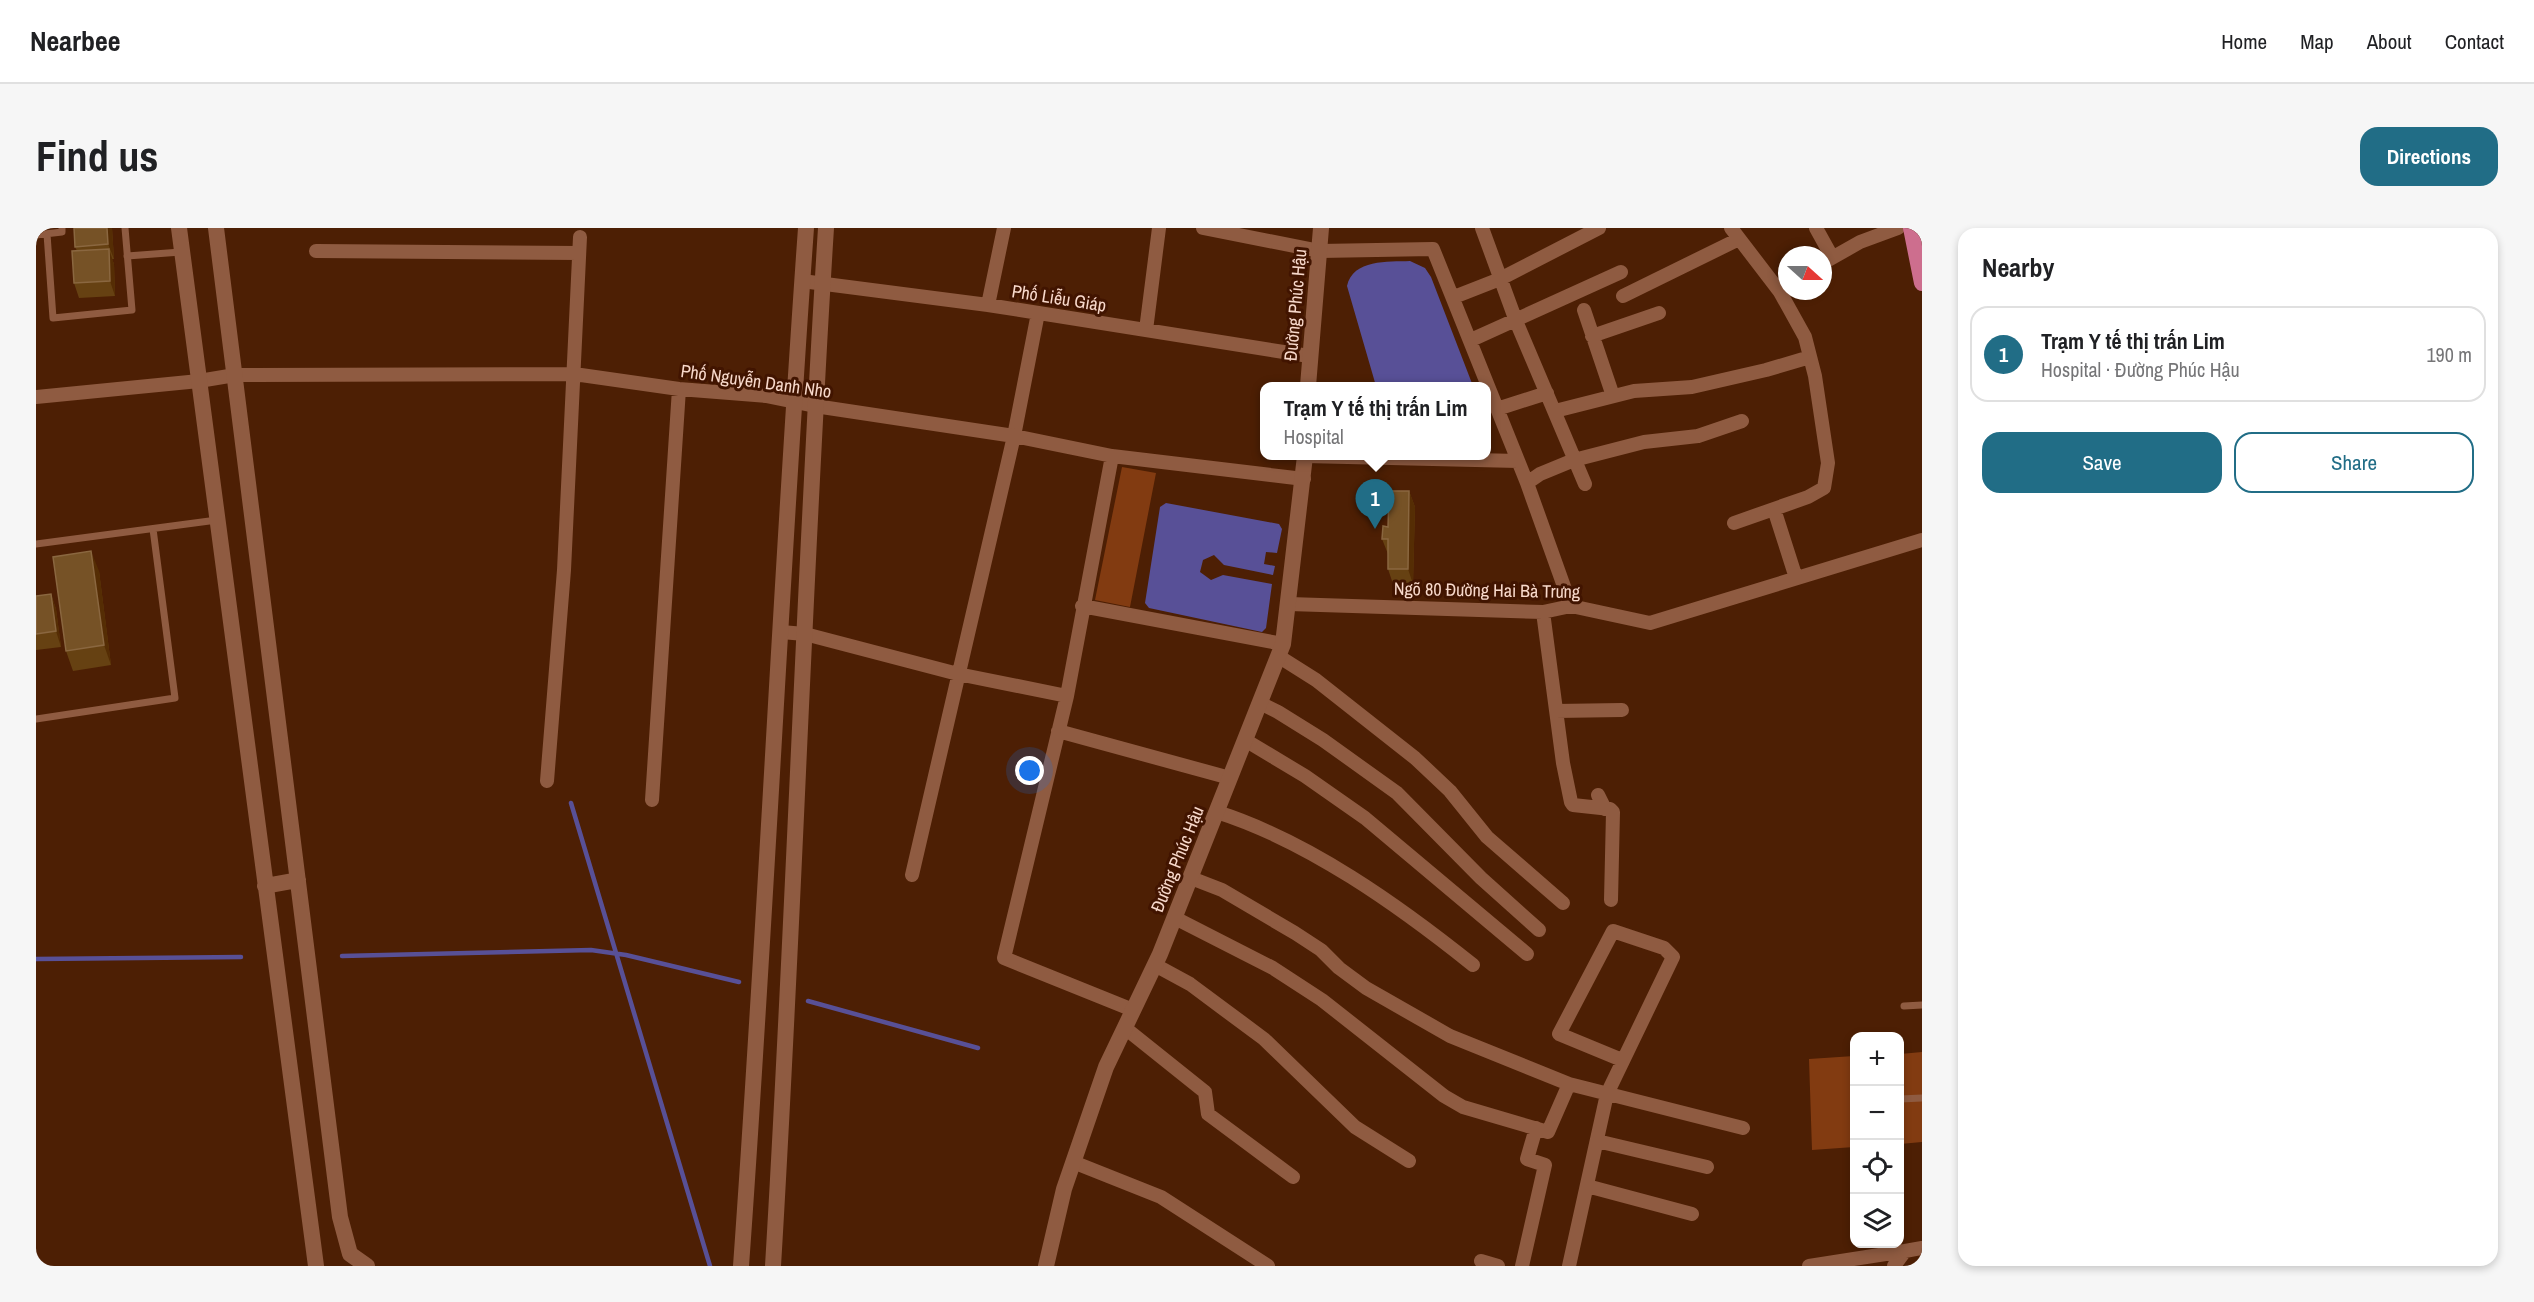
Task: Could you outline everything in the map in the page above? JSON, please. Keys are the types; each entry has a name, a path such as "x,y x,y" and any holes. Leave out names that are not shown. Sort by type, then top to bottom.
{"main road":[{"path":"1911,228 1922,283"}],"street":[{"path":"179,228 316,1266"},
{"path":"216,228 340,1217 354,1263"},
{"path":"741,1266 770,830 793,402 806,228"},
{"path":"773,1266 796,832 815,406 826,228"},
{"path":"988,305 1004,228"},
{"path":"1146,330 1159,228"},
{"path":"1203,228 1320,251 1433,249 1487,382"},
{"name":"Đường Phúc Hậu","path":"1308,382 1321,228"},
{"path":"1482,228 1516,321 1585,484"},
{"path":"1454,297 1500,279 1599,228"},
{"path":"1816,228 1823,246"},
{"path":"1832,258 1860,242 1898,228"},
{"path":"1623,296 1735,233 1778,284"},
{"path":"547,781 564,570 580,237"},
{"path":"316,251 579,254"},
{"path":"1471,340 1621,272"},
{"name":"Phố Liễu Giáp","path":"802,281 988,305 1310,356"},
{"path":"1734,523 1809,497 1824,488 1827,480 1828,463 1810,357 1805,337 1788,300"},
{"path":"1584,310 1613,396"},
{"path":"912,875 1014,436 1038,313"},
{"path":"1592,336 1659,313"},
{"path":"1555,411 1634,391 1692,387 1810,357"},
{"name":"Phố Nguyễn Danh Nho","path":"36,397 199,381 235,375 573,374 679,388 766,396 815,406 1014,436 1112,456 1304,479"},
{"path":"652,800 679,388"},
{"path":"1491,393 1527,483 1571,606"},
{"path":"1497,409 1547,393"},
{"path":"1527,483 1540,474 1574,460 1644,442 1698,436 1742,421"},
{"path":"1112,456 1082,606 1067,696 1004,958 1133,1010"},
{"name":"Đường Phúc Hậu","path":"1046,1266 1064,1189 1106,1067 1175,918 1280,650 1289,604 1305,460"},
{"path":"1475,460 1518,461"},
{"path":"1774,509 1796,578"},
{"name":"Ngõ 80 Đường Hai Bà Trưng","path":"1289,604 1543,612 1571,606 1650,623 1922,540"},
{"path":"1082,606 1280,650 1414,758 1449,791 1487,837 1563,903"},
{"path":"1543,612 1571,804 1613,812 1611,900"},
{"path":"781,632 805,634 958,674 1067,696"},
{"path":"1260,703 1323,740 1397,793 1480,878 1539,930"},
{"path":"1556,711 1622,710"},
{"path":"1058,731 1230,778"},
{"path":"1245,740 1305,776 1365,818 1527,954"},
{"path":"1598,795 1605,809"},
{"path":"1217,812 1278,836 1321,860 1413,917 1473,965"},
{"path":"770,830 796,832"},
{"path":"1191,879 1221,890 1286,927 1321,950 1339,968 1366,988 1450,1036 1569,1084 1743,1128"},
{"path":"265,886 298,880"},
{"path":"1175,918 1273,968 1322,1000 1454,1102 1548,1132 1569,1084"},
{"path":"1569,1266 1607,1094 1673,957 1664,948 1613,931 1559,1034 1622,1060"},
{"path":"1155,965 1190,984 1264,1039 1355,1126 1409,1161"},
{"path":"1125,1028 1205,1092 1208,1114 1293,1177"},
{"path":"1522,1266 1545,1165 1527,1159 1536,1128"},
{"path":"1597,1141 1707,1167"},
{"path":"1073,1162 1161,1197 1268,1266"},
{"path":"1587,1186 1692,1214"},
{"path":"1809,1266 1922,1248"},
{"path":"1894,1266 1905,1251"},
{"path":"1481,1261 1498,1266"}],"lane":[{"path":"36,235 62,232 62,228"},
{"path":"47,234 53,318 132,309 125,228"},
{"path":"127,256 181,252"},
{"path":"36,544 217,520"},
{"path":"36,719 175,698 153,529"},
{"path":"1904,1006 1922,1005"},
{"path":"1904,1099 1922,1098"}],"shaded area":[{"path":"1410,261 1425,268 1431,277 1471,382 1375,382 1347,286 1356,271 1364,266 1382,262"},
{"path":"1122,467 1156,473 1130,607 1095,600"},
{"path":"1166,503 1279,524 1282,529 1277,553 1266,552 1264,564 1275,566 1273,575 1224,565 1214,555 1203,560 1200,572 1211,580 1223,575 1272,584 1266,628 1262,632 1149,608 1145,603 1160,507"},
{"path":"1922,1052 1922,1142 1904,1144 1904,1054"},
{"path":"1850,1056 1850,1147 1812,1150 1809,1059"}],"building":[{"path":"74,228 107,228 108,244 75,247"},
{"path":"109,249 110,281 74,283 72,251"},
{"path":"1389,491 1409,491 1408,569 1388,569 1388,539 1382,539 1383,526 1388,527"},
{"path":"91,551 104,645 66,651 53,557"},
{"path":"51,594 56,631 36,634 36,596"}],"waterway":[{"path":"571,803 710,1266"},
{"path":"342,956 591,950 626,955 739,982"},
{"path":"36,959 241,957"},
{"path":"808,1001 978,1048"}],"place":[{"name":"Trạm Y tế thị trấn Lim","path":"1375,529"}]}
